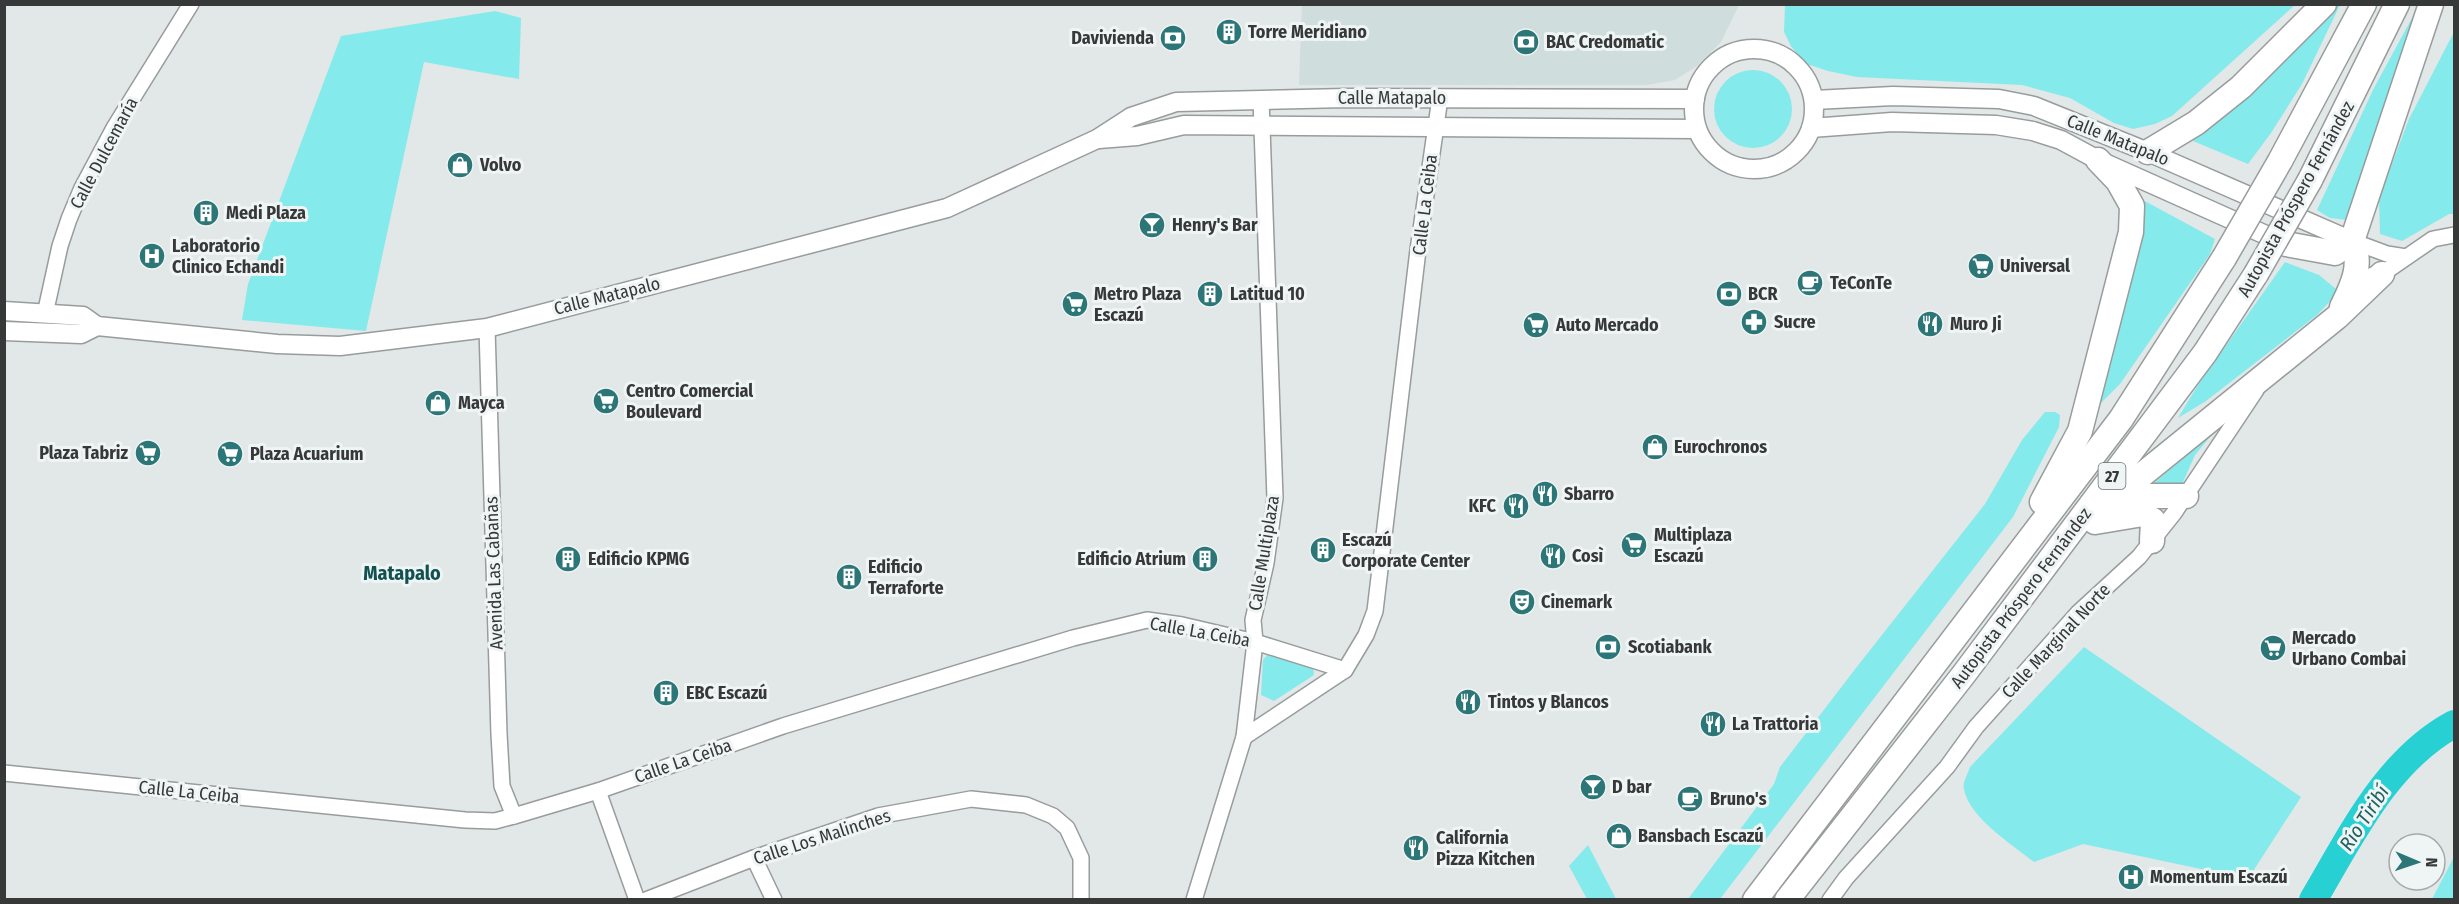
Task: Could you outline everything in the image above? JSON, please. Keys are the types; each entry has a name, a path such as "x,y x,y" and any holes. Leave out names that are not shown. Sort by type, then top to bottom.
{"highway":[{"path":"2148,152 2196,123 2241,87 2324,4"},
{"name":"Autopista Próspero Fernández","path":"1755,900 2121,419 2224,258 2280,161 2364,4"},
{"name":"Autopista Próspero Fernández","path":"1787,900 1964,674 2205,353 2256,274 2310,180 2397,4"},
{"path":"2337,317 2357,272 2367,199 2431,4"},
{"path":"1984,600 2059,474 2080,431 2108,325 2131,232 2132,206 2118,181 2098,160"},
{"path":"2286,244 2335,253 2362,245"},
{"path":"1964,674 2119,496 2337,317 2382,274"},
{"path":"2119,496 2186,496"},
{"path":"2095,522 2143,513 2152,520 2152,541"}],"street":[{"name":"Calle Dulcemaría","path":"45,314 60,246 82,188 114,128 191,4"},
{"path":"1753,49 1779,54 1796,66 1807,81 1814,100 1811,128 1799,149 1781,164 1766,169 1751,170 1719,159 1706,146 1697,129 1694,114 1695,99 1700,84 1709,70 1722,59 1737,52 1753,49"},
{"name":"Calle Matapalo","path":"1814,100 1893,96 1999,99 2034,106 2148,152 2362,245 2406,258"},
{"path":"1435,126 1440,98"},
{"name":"Calle Matapalo","path":"4,311 83,316 97,326 277,344 340,346 487,328 947,208 1097,139 1131,117 1176,102 1261,99 1695,99"},
{"name":"Calle Multiplaza","path":"1194,900 1244,737 1255,642 1253,620 1266,563 1275,498 1260,127 1261,99"},
{"name":"Calle Matapalo","path":"1811,128 1892,122 1995,125 2033,131 2061,140 2098,160 2286,244 2357,272 2374,276 2382,274"},
{"name":"Calle Matapalo","path":"1097,139 1137,136 1184,125 1697,129"},
{"name":"Calle La Ceiba","path":"1244,737 1345,670 1366,635 1375,611 1435,126"},
{"path":"2382,274 2433,239 2454,235"},
{"name":"Calle Matapalo","path":"4,331 81,334 97,326"},
{"name":"Avenida Las Cabañas","path":"487,328 499,734 502,786 514,816"},
{"name":"Calle Marginal Norte","path":"1830,900 1846,878 1947,767 1976,727 2078,613 2139,557 2186,496 2268,372"},
{"name":"Calle La Ceiba","path":"4,773 465,820 495,821 598,791 794,723 1073,638 1147,620 1182,625 1255,642 1345,670"},
{"path":"598,791 637,900"},
{"name":"Calle Los Malinches","path":"646,900 754,858 878,816 971,799 1026,805 1053,816 1067,828 1081,858 1081,900"},
{"path":"754,858 774,900"}],"shaded area":[{"path":"1302,4 1739,5 1721,42 1697,66 1675,80 1647,85 1299,85"},
{"path":"1785,4 2295,5 2172,116 2155,124 2133,129 2114,123 2070,98 2022,85 1857,77 1804,63 1784,32"},
{"path":"2336,5 2340,5 2302,84 2248,164 2193,141 2202,128"},
{"path":"2419,5 2422,5 2363,168 2355,203 2347,220 2330,218 2317,210 2374,88"},
{"path":"495,11 521,18 519,79 424,62 366,331 242,320 248,284 341,36"},
{"path":"2454,32 2454,214 2449,214 2402,241 2380,234 2379,198 2409,119"},
{"path":"1753,70 1768,73 1781,81 1789,94 1792,109 1789,124 1781,137 1768,145 1753,148 1738,145 1725,137 1717,124 1714,109 1717,94 1725,81 1738,73"},
{"path":"2141,199 2215,239 2210,254 2120,384 2100,404 2117,322 2141,244 2143,217"},
{"path":"2285,262 2319,275 2336,289 2334,297 2317,315 2206,401 2178,418 2198,385"},
{"path":"2045,412 2055,412 2060,415 2059,427 2013,517 1720,899 1688,899 1774,784 1780,767 1985,504 2022,440"},
{"path":"2214,432 2195,455 2179,491 2146,490"},
{"path":"2084,647 2301,797 2248,879 2083,844 2034,862 1993,830 1974,810 1964,787 1970,767"},
{"path":"1268,654 1313,666 1314,675 1274,701 1261,695 1263,660"},
{"path":"1588,845 1616,899 1587,899 1569,866"},
{"path":"2454,857 2454,899 2432,899 2436,892 2447,892 2447,870"}],"waterway":[{"name":"Río Tiribí","path":"2313,900 2357,826 2390,779 2430,739 2454,724"}],"place":[{"name":"Torre Meridiano","path":"1229,32"},
{"name":"Davivienda","path":"1173,38"},
{"name":"BAC Credomatic","path":"1526,42"},
{"name":"Volvo","path":"460,165"},
{"name":"Medi Plaza","path":"206,213"},
{"name":"Henry's Bar","path":"1152,225"},
{"name":"Laboratorio Clinico Echandi","path":"152,256"},
{"name":"Universal","path":"1981,266"},
{"name":"TeConTe","path":"1810,283"},
{"name":"Latitud 10","path":"1210,294"},
{"name":"BCR","path":"1729,294"},
{"name":"Metro Plaza Escazú","path":"1075,304"},
{"name":"Sucre","path":"1754,322"},
{"name":"Muro Ji","path":"1930,324"},
{"name":"Auto Mercado","path":"1536,325"},
{"name":"Centro Comercial Boulevard","path":"606,401"},
{"name":"Mayca","path":"438,403"},
{"name":"Eurochronos","path":"1655,447"},
{"name":"Plaza Tabriz","path":"148,453"},
{"name":"Plaza Acuarium","path":"230,454"},
{"name":"Sbarro","path":"1545,494"},
{"name":"KFC","path":"1516,506"},
{"name":"Multiplaza Escazú","path":"1634,545"},
{"name":"Escazú Corporate Center","path":"1323,550"},
{"name":"Così","path":"1553,556"},
{"name":"Edificio KPMG","path":"568,559"},
{"name":"Edificio Atrium","path":"1205,559"},
{"name":"Edificio Terraforte","path":"849,577"},
{"name":"Cinemark","path":"1522,602"},
{"name":"Scotiabank","path":"1608,647"},
{"name":"Mercado Urbano Combai","path":"2273,648"},
{"name":"EBC Escazú","path":"666,693"},
{"name":"Tintos y Blancos","path":"1468,702"},
{"name":"La Trattoria","path":"1713,724"},
{"name":"D bar","path":"1593,787"},
{"name":"Bruno's","path":"1690,799"},
{"name":"Bansbach Escazú","path":"1619,836"},
{"name":"California Pizza Kitchen","path":"1416,848"},
{"name":"Momentum Escazú","path":"2131,877"}],"district":[{"name":"Matapalo","path":"402,573"}]}
